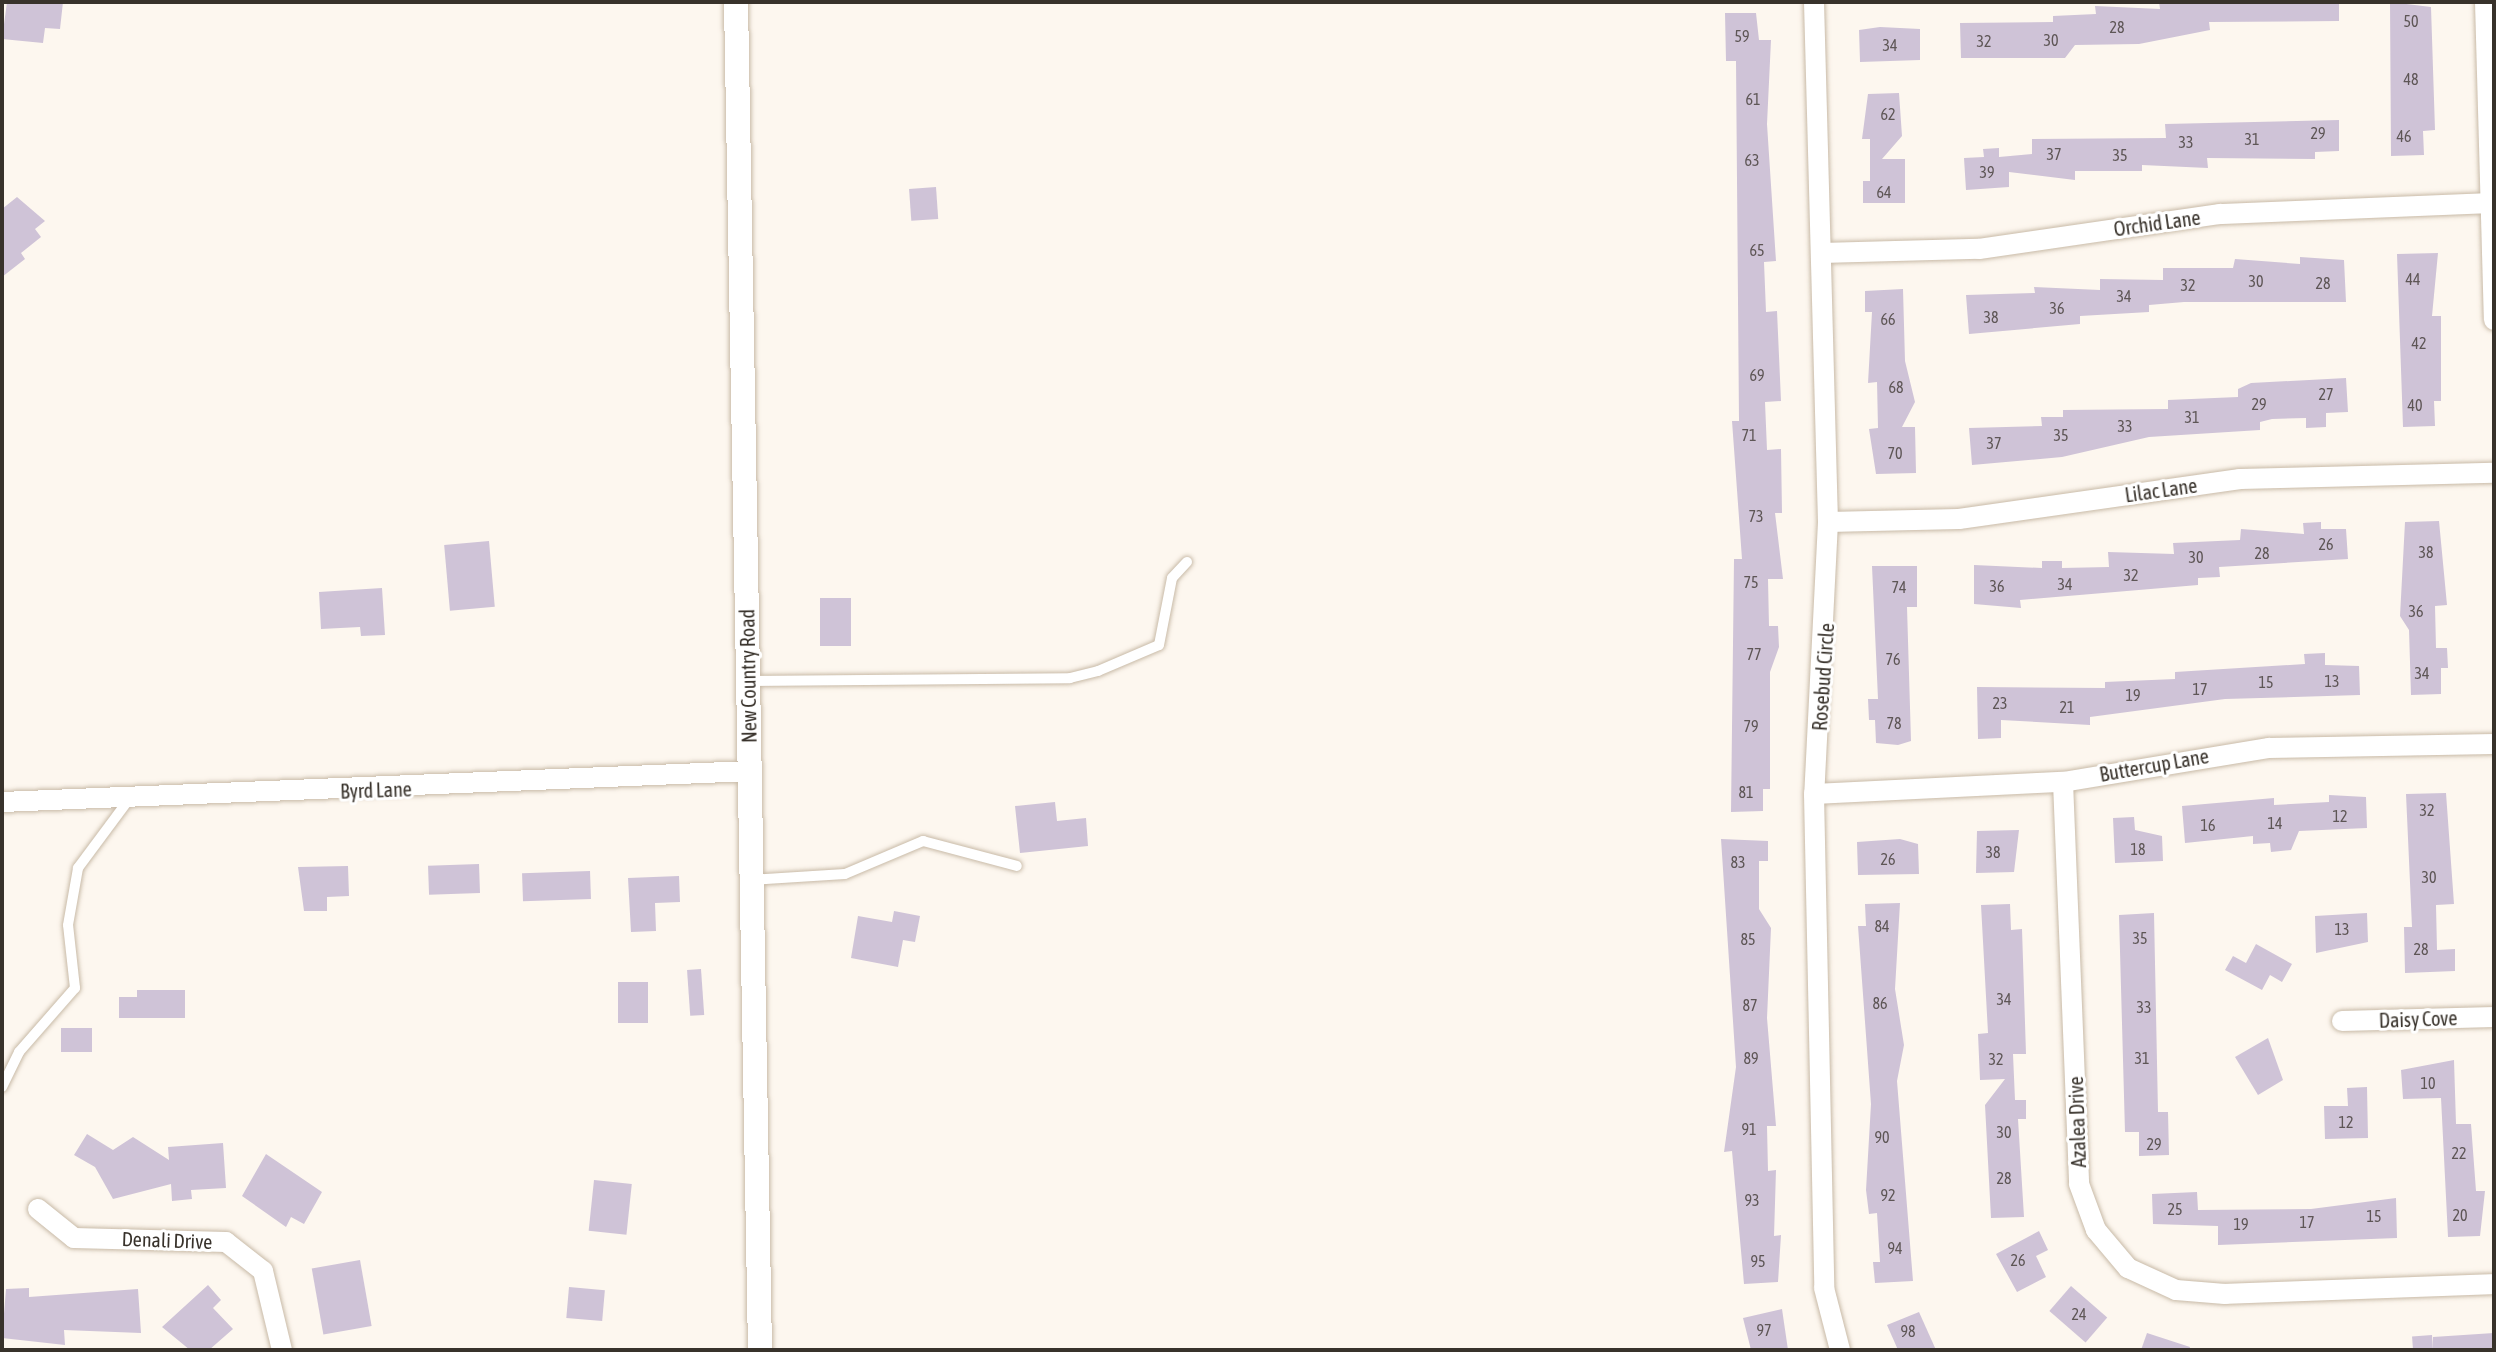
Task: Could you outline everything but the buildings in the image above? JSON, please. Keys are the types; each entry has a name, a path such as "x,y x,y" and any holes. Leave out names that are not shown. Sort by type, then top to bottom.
{"street":[{"name":"New Country Road","path":"736,2 750,771 749,880 760,1350"},
{"name":"Rosebud Circle","path":"1814,2 1828,522 1814,794 1824,1288 1840,1350"},
{"path":"2485,2 2494,320"},
{"name":"Orchid Lane","path":"1821,253 1979,249 2220,214 2492,203"},
{"name":"Lilac Lane","path":"1828,522 1959,519 2240,479 2494,473"},
{"name":"Buttercup Lane","path":"1814,794 2063,782 2269,748 2494,744"},
{"name":"Byrd Lane","path":"2,802 750,771"},
{"name":"Azalea Drive","path":"2063,782 2079,1184 2096,1230 2128,1268 2176,1290 2494,1284"},
{"name":"Daisy Cove","path":"2342,1021 2494,1017"},
{"name":"Denali Drive","path":"38,1209 74,1238 226,1242 263,1271 282,1350"}],"lane":[{"path":"748,681 1070,678 1098,671 1159,645 1172,578 1187,562"},
{"path":"2,1087 19,1052 75,988 68,925 78,868 130,798"},
{"path":"749,880 845,874 923,841 1017,866"}]}
